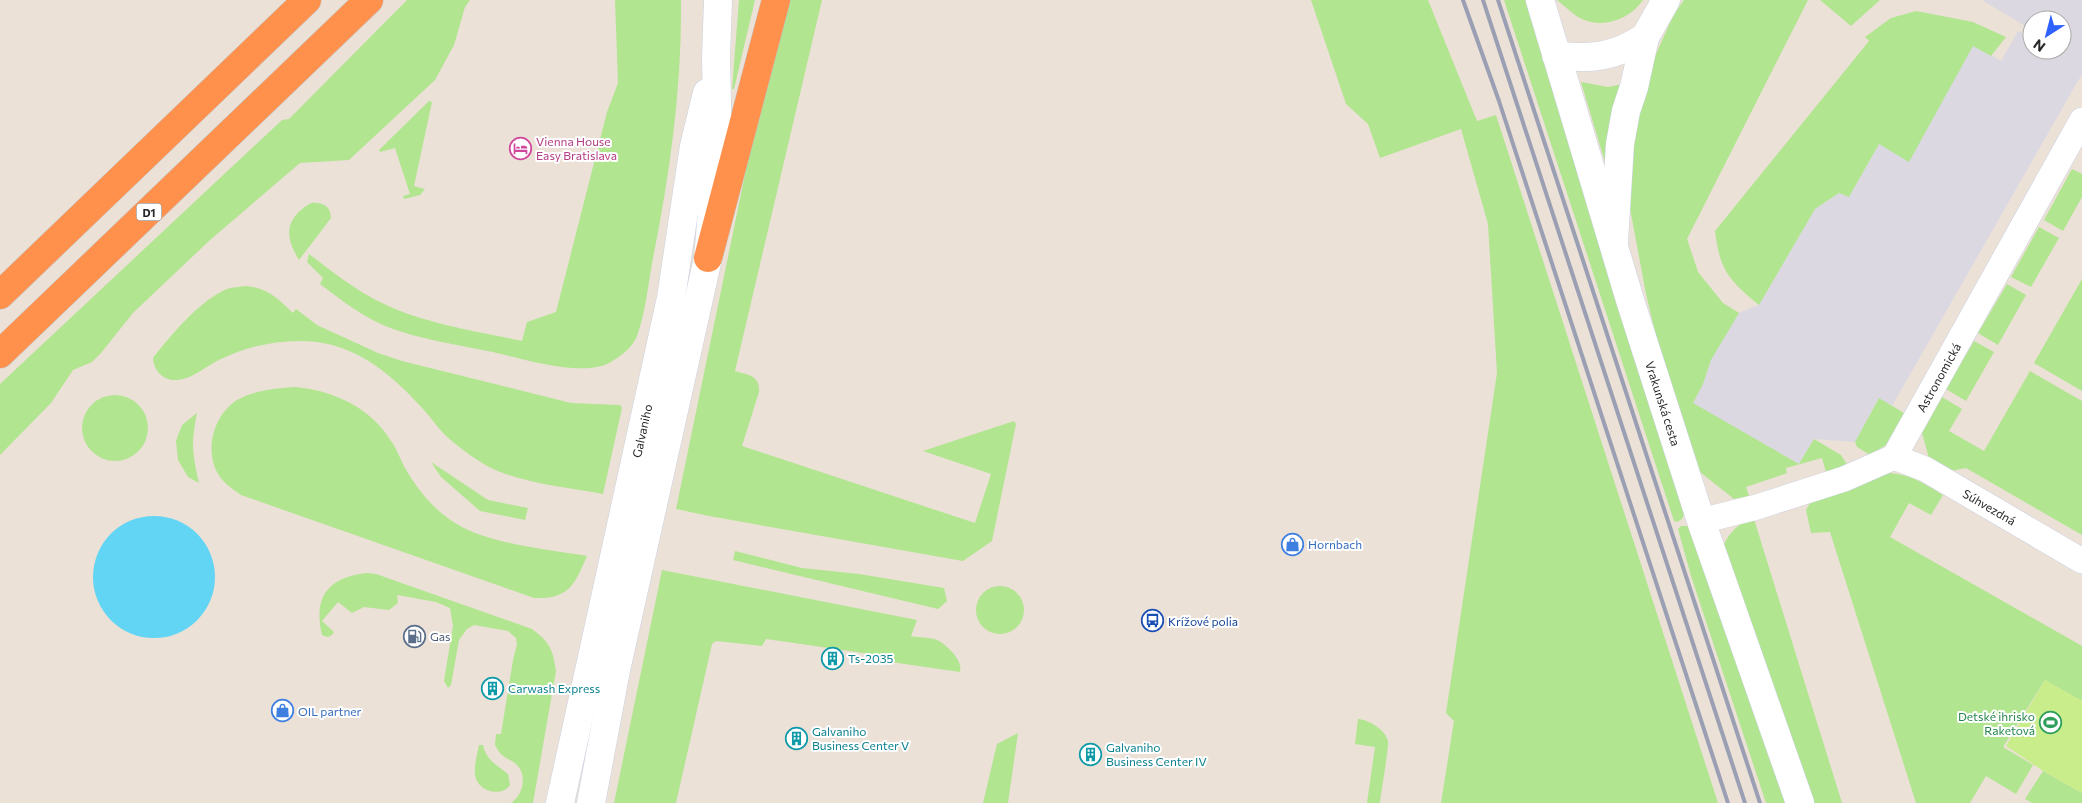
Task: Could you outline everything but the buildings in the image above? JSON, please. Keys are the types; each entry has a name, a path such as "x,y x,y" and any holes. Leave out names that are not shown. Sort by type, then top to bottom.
{"highway":[{"path":"0,295 307,0"},
{"name":"D1","path":"0,354 369,0"},
{"path":"708,258 776,0"}],"main road":[{"name":"Galvaniho","path":"591,803 616,670 708,258 718,145 716,58 718,0"},
{"name":"Vrakunská cesta","path":"1540,0 1630,300 1701,521 1800,803"},
{"path":"1614,242 1620,144 1626,111 1634,88 1645,37 1666,0"},
{"path":"1556,55 1578,58 1611,55 1626,49 1645,37"},
{"name":"Galvaniho","path":"560,803 671,298 694,146 716,58"}],"street":[{"name":"Astronomická","path":"1894,457 2082,120"},
{"path":"1701,521 1757,507 1844,479 1894,457"},
{"name":"Súhvezdná","path":"1894,457 1925,469 2082,561"}],"shaded area":[{"path":"1982,0 2082,0 2082,74 1892,406 1879,398 1855,442 1814,439 1799,464 1692,403 1703,384 1711,360 1732,322 1739,313 1759,305 1815,209 1839,193 1849,197 1879,144 1966,40 2001,61 2018,31 2022,33 2022,60 2072,60 2072,10 2022,10 2022,24"}],"green space":[{"path":"407,0 470,0 465,7 454,45 435,80 349,160 300,163 210,240 133,313 92,362 73,370 51,403 0,455 0,384 282,120 289,119"},
{"path":"615,0 681,0 677,97 665,194 643,317 633,344 626,351 611,362 599,366 570,368 438,341 383,325 350,306 320,284 323,278 307,262 309,254 363,292 398,310 433,322 522,341 527,322 556,312 607,112 618,83"},
{"path":"739,0 755,0 734,89 732,89"},
{"path":"787,0 822,0 735,371 749,375 758,382 759,386 759,392 742,446 975,523 991,474 923,451 1014,421 1016,424 992,541 963,561 676,509 762,92"},
{"path":"1311,0 1428,0 1477,121 1496,115 1718,803 1441,803 1454,721 1446,713 1497,373 1488,224 1461,129 1380,158 1368,124 1346,104"},
{"path":"1504,0 1525,0 1684,514 1682,519 1677,522 1674,521"},
{"path":"1557,0 1643,0 1638,7 1624,17 1599,23 1582,19"},
{"path":"1684,0 1808,0 1687,239 1698,272 1723,303 1739,313 1711,360 1703,384 1693,403 1799,464 1814,439 1841,455 1848,466 1826,472 1822,458 1786,468 1787,473 1746,487 1749,496 1734,499 1700,472 1665,374 1646,294 1629,203 1636,99 1673,16"},
{"path":"1820,0 1880,0 1851,26"},
{"path":"1916,11 1973,22 2006,37 1991,56 1973,46 1909,162 1879,144 1849,197 1839,193 1815,209 1759,305 1740,289 1728,274 1720,256 1715,231 1869,41 1865,37 1891,18"},
{"path":"1581,82 1608,87 1628,83 1608,172"},
{"path":"429,101 432,102 414,186 425,189 420,195 404,199 403,196 410,194 395,148 380,152 379,150"},
{"path":"2072,169 2082,174 2082,197 2063,231 2044,220"},
{"path":"311,203 319,203 328,208 331,218 299,260 291,243 290,228 296,215"},
{"path":"2039,227 2059,238 2031,287 2011,277"},
{"path":"2082,279 2082,391 2034,363"},
{"path":"2007,284 2026,295 1998,345 1978,333"},
{"path":"246,286 266,291 277,298 293,313 296,309 317,325 378,353 402,361 571,403 620,405 622,408 603,494 538,483 491,468 446,436 413,398 389,376 363,358 333,345 293,341 256,346 232,354 194,374 177,380 167,379 157,371 153,358 186,319 217,294 229,288"},
{"path":"1974,341 1994,352 1966,401 1946,389"},
{"path":"2030,371 2082,401 2082,535 1966,468 1945,472 1929,458 1922,433 1942,397 1962,409 1949,431 1984,451"},
{"path":"296,387 324,392 337,397 362,410 373,419 393,444 405,468 422,494 453,522 490,538 540,549 587,556 574,583 569,589 555,596 534,598 241,495 222,480 215,467 212,457 212,445 213,434 217,424 230,405 239,399 267,390"},
{"path":"108,395 122,395 134,400 143,409 148,421 146,441 139,452 122,461 108,461 96,456 87,447 82,435 82,421 87,409 96,400"},
{"path":"1879,398 1904,413 1886,445 1870,455 1857,447 1855,442"},
{"path":"197,413 193,448 199,483 188,477 178,460 176,441 182,425"},
{"path":"431,462 488,500 528,508 525,520 480,511 441,477"},
{"path":"1885,473 1909,477 1943,495 1931,515 1909,503 1890,537 2082,646 2082,701 2045,680 2003,747 2033,765 2016,794 1986,776 1970,803 1916,803 1830,532 1811,533 1806,510 1811,501"},
{"path":"1753,516 1842,803 1812,803 1722,550 1734,530"},
{"path":"1681,526 1688,526 1786,803 1766,803 1691,576 1678,529"},
{"path":"735,551 802,568 859,574 944,588 947,601 938,609 733,560"},
{"path":"662,570 917,620 911,636 939,641 957,659 960,672 891,662 891,657 766,639 762,646 716,641 712,644 676,803 614,803"},
{"path":"367,573 376,574 532,629 547,642 554,657 556,671 533,803 511,803 521,790 522,774 516,764 505,758 495,745 496,734 501,734 517,644 516,638 508,631 474,625 467,629 459,640 451,685 448,688 444,681 453,626 450,608 436,602 397,595 398,603 389,610 364,607 352,613 338,602 322,621 334,632 331,636 327,637 322,635 320,610 326,591 342,579"},
{"path":"1000,586 1009,588 1017,593 1022,601 1024,610 1022,619 1017,627 1009,632 1000,634 991,632 983,627 978,619 976,610 978,601 983,593 991,588"},
{"name":"Detské ihrisko Raketová","path":"2045,680 2082,701 2082,793 2043,771 2006,746"},
{"path":"1358,719 1376,726 1384,733 1388,741 1380,803 1367,803 1375,747 1355,744"},
{"path":"1018,733 1008,803 983,803 997,744"},
{"path":"479,745 483,745 489,758 508,774 510,785 503,791 493,792 484,788 477,781 475,768"},
{"path":"2043,771 2082,793 2082,803 2032,803 2025,799"}],"water":[{"path":"154,516 177,521 197,534 210,554 215,577 210,600 197,620 177,633 154,638 131,633 111,620 98,600 93,577 98,554 111,534 131,521"}],"railway":[{"path":"1463,0 1499,101 1728,803"},
{"path":"1483,0 1745,803"},
{"path":"1498,0 1760,803"}],"place":[{"name":"Vienna House Easy Bratislava","path":"520,148"},
{"name":"Hornbach","path":"1292,544"},
{"name":"Krížové polia","path":"1152,621"},
{"name":"Gas","path":"414,636"},
{"name":"Ts-2035","path":"832,658"},
{"name":"Carwash Express","path":"492,688"},
{"name":"OIL partner","path":"282,711"},
{"name":"Detské ihrisko Raketová","path":"2051,723"},
{"name":"Galvaniho Business Center V","path":"796,738"},
{"name":"Galvaniho Business Center IV","path":"1090,754"}]}
